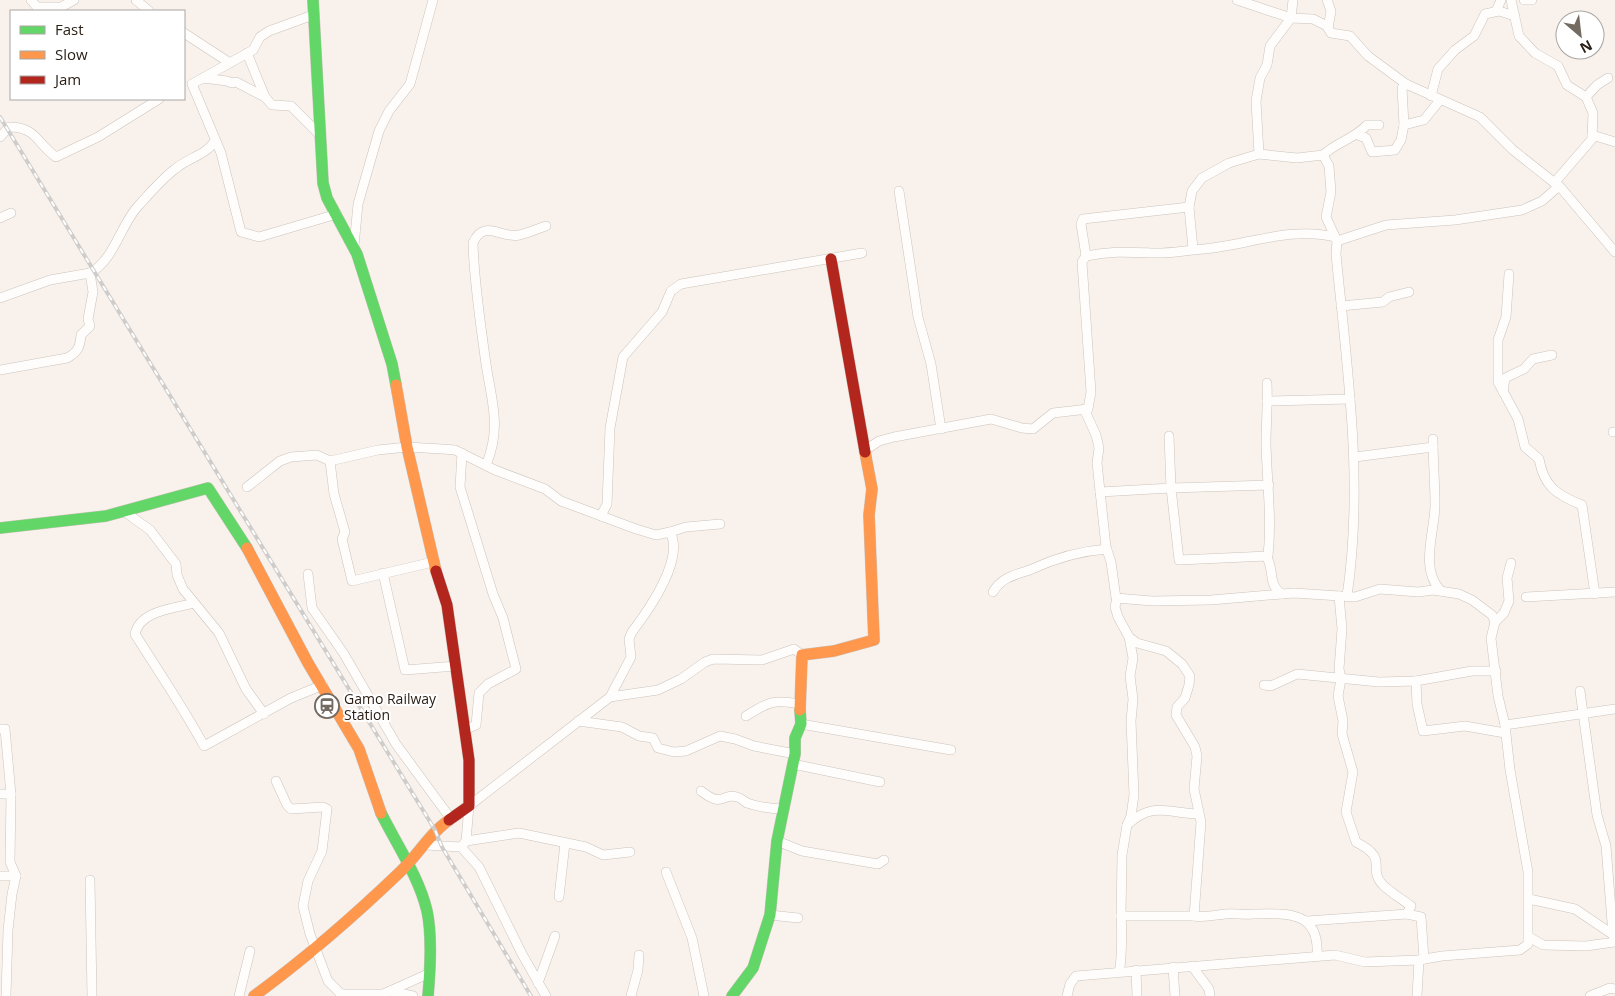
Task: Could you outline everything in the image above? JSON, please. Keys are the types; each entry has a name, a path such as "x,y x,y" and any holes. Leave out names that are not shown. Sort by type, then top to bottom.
{"street":[{"path":"31,0 37,7 55,8 65,8 74,0"},
{"path":"136,0 148,10"},
{"path":"313,0 323,183 327,198 354,246 392,364 407,447 433,562 447,605 470,773 469,806 464,844 479,867 546,996"},
{"path":"354,246 358,204 379,131 389,110 410,84 433,0"},
{"path":"1237,0 1291,18 1313,19 1328,28 1331,33 1350,36 1368,56 1406,84 1480,117 1532,166 1557,184 1615,252"},
{"path":"1259,154 1256,102 1260,78 1267,65 1270,46 1291,18 1294,0"},
{"path":"1327,0 1330,11 1328,28"},
{"path":"1496,11 1501,0"},
{"path":"1086,256 1113,251 1152,253 1193,249 1273,236 1319,233 1336,239 1386,225 1455,220 1522,210 1542,201 1592,139 1594,114 1586,97 1567,85 1558,66 1535,54 1519,36 1511,0"},
{"path":"1524,0 1532,0"},
{"path":"1431,96 1438,69 1455,50 1474,36 1485,14 1496,11 1514,16"},
{"path":"313,15 269,31 248,53 188,85 215,141 232,191 241,232 259,237 337,214"},
{"path":"185,34 230,63"},
{"path":"248,53 265,97 272,105 291,106 320,134"},
{"path":"203,78 236,82 265,97"},
{"path":"1586,97 1597,85 1608,78"},
{"path":"1358,135 1366,138 1372,152 1382,153 1394,150 1401,140 1404,125 1402,88 1406,84"},
{"path":"0,137 10,127 29,130 56,157 98,137 141,103 154,100"},
{"path":"1404,125 1424,120 1440,100"},
{"path":"1193,249 1189,206 1192,191 1202,178 1229,163 1259,154 1297,158 1323,155 1334,145 1358,135 1367,124 1379,125"},
{"path":"1592,135 1615,142"},
{"path":"0,298 50,280 90,272 98,268 107,257 126,221 141,203 174,169 210,149 215,141"},
{"path":"1323,155 1329,166 1331,192 1326,218 1336,239 1350,399 1356,503 1352,562 1343,596 1339,669 1341,679 1338,696 1339,709 1343,721 1342,734 1353,772 1346,812 1356,842 1371,850 1376,859 1377,875 1383,885 1411,906 1407,914"},
{"path":"899,191 918,317 931,364 941,430"},
{"path":"864,451 879,441 894,437 941,430 991,419 1022,428 1033,429 1053,413 1088,409 1091,392 1082,262 1086,256 1083,219 1189,206"},
{"path":"0,218 11,213"},
{"path":"486,465 492,441 495,405 485,359 473,243 476,236 484,231 491,230 512,236 546,226"},
{"path":"601,516 607,504 610,428 623,357 662,312 671,291 681,284 862,253"},
{"path":"610,697 658,690 681,679 704,662 713,660 762,660 794,648 802,655 834,651 874,640 869,515 872,489 831,259"},
{"path":"0,370 67,358 76,353 80,346 81,335 90,326 88,319 93,292 90,272"},
{"path":"1509,274 1506,317 1498,340 1498,382 1518,419 1525,448 1539,459 1542,474 1558,496 1582,505 1595,594"},
{"path":"1341,306 1383,302 1389,297 1409,292"},
{"path":"1503,392 1505,378 1524,369 1533,359 1552,355"},
{"path":"1266,556 1268,556 1270,534 1266,445 1267,383"},
{"path":"1268,401 1350,399"},
{"path":"1084,409 1096,435 1106,549 1111,562 1114,589 1118,598 1115,607 1129,637 1133,658 1130,676 1133,699 1131,721 1134,796 1122,855 1120,953 1122,963 1119,972"},
{"path":"1168,436 1178,560 1266,556"},
{"path":"1354,457 1433,443 1435,516 1430,551 1432,575 1435,584 1441,591"},
{"path":"247,487 286,459 317,455 330,461 378,450 407,447 449,450 545,488 562,501 656,534 686,527 720,524"},
{"path":"462,454 460,487 493,594 503,618 516,669 488,684 479,693 476,725 465,730"},
{"path":"330,461 334,494 345,532 342,539 352,581 433,562"},
{"path":"1100,492 1268,485"},
{"path":"0,528 106,516 208,488 244,542 308,663 323,685 359,748 379,810 409,865 427,912 430,973 428,996"},
{"path":"125,512 150,530 176,564 180,582 194,603 219,633 242,682 264,714"},
{"path":"254,996 360,912 409,865 426,845 435,830 610,697 631,657 630,639 632,632 653,604 664,585 673,550 673,537 670,532"},
{"path":"993,592 1010,575 1030,570 1046,562 1090,550 1106,549"},
{"path":"1266,556 1271,563 1273,585 1282,594"},
{"path":"1067,996 1070,984 1076,976 1334,955 1365,962 1422,960 1520,950 1528,944 1528,872 1510,770 1505,729 1500,709 1492,638 1495,622 1504,613 1509,601 1507,578 1511,563"},
{"path":"383,573 405,670 456,666"},
{"path":"308,574 312,608 344,654 396,744 450,819"},
{"path":"1118,598 1152,601 1211,600 1294,593 1355,597 1380,589 1418,592 1441,591 1459,594 1472,600 1488,611 1495,622"},
{"path":"1526,597 1615,592"},
{"path":"194,603 155,613 136,625 135,634 164,682 188,716 204,746 291,698 323,685"},
{"path":"1129,637 1137,643 1166,651 1182,664 1190,676 1189,685 1184,698 1177,707 1176,715 1195,747 1197,756 1194,784 1198,814 1201,822 1194,916"},
{"path":"732,996 753,968 770,915 777,841 794,759 795,738 802,724 799,704 802,655"},
{"path":"1264,685 1272,686 1298,674 1341,679 1416,681 1472,670 1496,671"},
{"path":"1416,681 1417,704 1423,731 1465,726 1505,729 1582,712 1615,709"},
{"path":"1580,691 1594,780 1597,816 1606,846 1614,938"},
{"path":"746,716 765,704 778,700 799,704"},
{"path":"578,721 622,728 640,736 653,738 658,748 674,752 686,751 720,736 735,739 794,759 880,782"},
{"path":"802,724 951,750"},
{"path":"0,729 6,729 11,794 10,862 16,876 4,939 6,996"},
{"path":"276,781 287,805 291,809 323,807 327,809 322,851 308,880 303,906 310,934 317,947 328,981 341,995 383,994 430,973"},
{"path":"701,791 712,799 723,800 730,796 755,805 772,809 783,809"},
{"path":"0,794 11,794"},
{"path":"1127,825 1146,811 1156,809 1198,814"},
{"path":"426,845 464,844 519,833 586,847 603,855 630,852"},
{"path":"777,841 802,851 878,864 884,860"},
{"path":"560,898 565,843"},
{"path":"666,872 692,938 704,996"},
{"path":"0,876 16,876"},
{"path":"90,880 92,996"},
{"path":"1529,899 1575,909 1614,938"},
{"path":"1121,916 1278,913 1307,921 1407,914 1421,917 1422,960 1417,996"},
{"path":"770,915 798,918"},
{"path":"1307,921 1311,924 1318,940 1318,956"},
{"path":"538,983 554,936"},
{"path":"1529,937 1544,945 1586,946 1614,938"},
{"path":"239,996 250,951"},
{"path":"631,996 638,970 639,955"},
{"path":"1192,966 1209,989 1210,996"},
{"path":"1172,968 1175,996"},
{"path":"1136,970 1137,996"},
{"path":"1590,996 1610,988 1615,989"},
{"path":"390,991 413,996"}],"railway":[{"path":"0,117 435,830 442,847 531,996"}],"traffic: fast":[{"path":"313,0 323,183 327,198 357,254 392,364 396,385"},
{"path":"0,528 106,516 208,488 247,548"},
{"path":"732,996 753,968 770,915 777,841 795,754 795,738 801,724 800,710"},
{"path":"381,813 413,873 427,911 430,942 428,996"}],"traffic: slow":[{"path":"396,385 407,447 436,571"},
{"path":"800,710 802,655 834,651 874,640 869,515 872,489 865,452"},
{"path":"247,548 308,663 359,749 381,813"},
{"path":"254,996 311,952 365,905 400,872 435,832 449,820"}],"traffic: jam":[{"path":"831,259 865,452"},
{"path":"436,571 447,605 469,760 469,806 449,820"}],"place":[{"name":"Gamo Railway Station","path":"327,706"}]}
